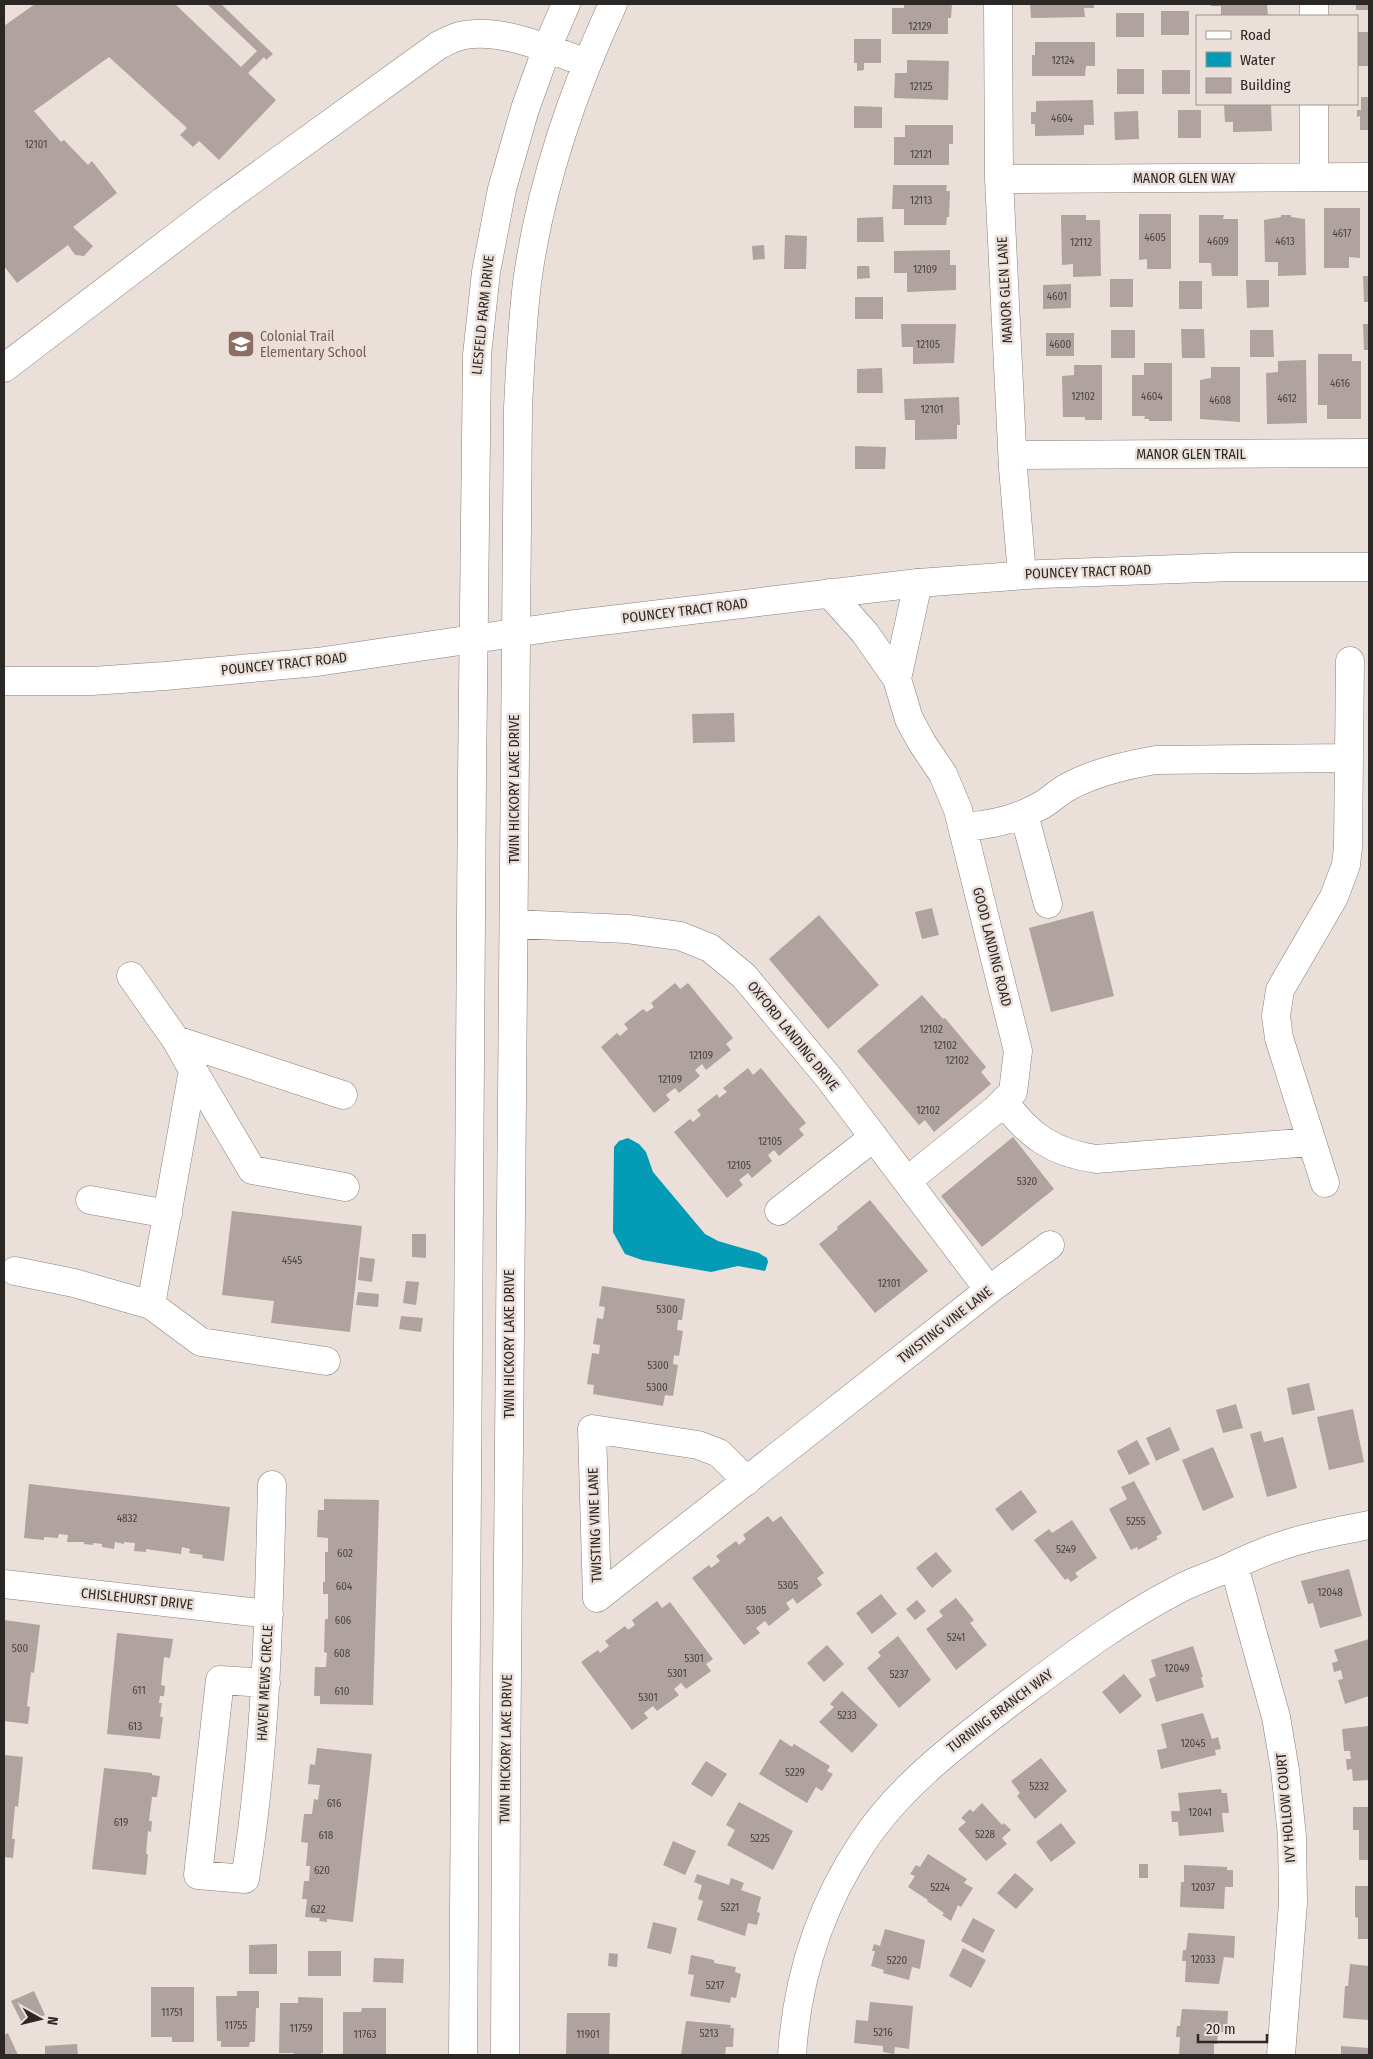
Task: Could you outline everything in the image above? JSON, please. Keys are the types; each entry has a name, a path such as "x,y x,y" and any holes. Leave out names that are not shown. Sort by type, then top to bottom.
{"street":[{"name":"LIESFELD FARM DRIVE","path":"474,639 476,398 481,314 489,255 502,189 525,109 547,48 566,4"},
{"path":"516,632 518,408 527,282 534,240 566,118 586,63 613,4"},
{"name":"MANOR GLEN LANE","path":"998,4 999,179 1013,454 1022,575"},
{"path":"4,368 223,201 439,45 463,35 476,33 521,40 586,63"},
{"path":"1314,105 1314,177"},
{"name":"MANOR GLEN WAY","path":"999,179 1369,178"},
{"name":"MANOR GLEN TRAIL","path":"1013,454 1369,453"},
{"name":"POUNCEY TRACT ROAD","path":"4,681 92,681 317,662 516,632 918,583 1022,575 1233,567 1369,568"},
{"path":"897,679 918,583"},
{"path":"829,593 865,633 897,679"},
{"name":"TWIN HICKORY LAKE DRIVE","path":"506,2055 506,1788 516,632"},
{"path":"463,2055 474,639"},
{"path":"1325,1183 1276,1027 1277,1003 1280,990 1334,898 1359,815 1349,758 1350,661"},
{"name":"GOOD LANDING ROAD","path":"897,679 909,718 922,743 943,774 958,810 1018,1051 1013,1092 995,1110 907,1181"},
{"path":"963,827 1004,821 1024,814 1046,802 1067,787 1089,777 1113,769 1156,760 1349,758"},
{"path":"1024,814 1048,904"},
{"name":"OXFORD LANDING DRIVE","path":"514,924 636,930 680,936 710,948 744,976 829,1078 989,1290"},
{"path":"131,976 176,1040 252,1170 345,1186"},
{"path":"176,1040 343,1095"},
{"path":"151,1305 193,1070"},
{"path":"1004,1101 1024,1126 1036,1137 1065,1152 1096,1159 1312,1142"},
{"path":"779,1211 874,1137"},
{"path":"90,1200 168,1214"},
{"name":"TWISTING VINE LANE","path":"747,1480 719,1453 698,1445 592,1429 597,1598 989,1290 1050,1245"},
{"path":"14,1271 74,1284 151,1305 202,1342 326,1361"},
{"name":"HAVEN MEWS CIRCLE","path":"266,1684 220,1680 198,1875 245,1880 261,1765 266,1684 269,1614 272,1485"},
{"name":"TURNING BRANCH WAY","path":"792,2055 796,2010 808,1960 822,1919 840,1880 863,1841 900,1795 950,1748 1058,1667 1122,1622 1179,1589 1276,1548 1369,1525"},
{"name":"IVY HOLLOW COURT","path":"1234,1566 1276,1717 1285,1770 1292,1836 1292,1902 1281,2055"},
{"name":"CHISLEHURST DRIVE","path":"4,1584 269,1614"}],"water":[{"path":"628,1138 639,1144 646,1152 653,1172 705,1234 718,1241 759,1253 767,1258 768,1262 765,1271 738,1266 711,1272 642,1260 625,1254 613,1232 614,1147 619,1141"}],"building":[{"path":"35,4 175,4 241,67 257,51 207,4 221,4 273,54 266,60 264,57 248,73 276,100 219,160 199,141 193,147 180,135 187,128 109,57 34,111 61,142 64,140 88,165 92,161 117,193 73,227 93,246 84,256 75,255 68,245 17,283 4,266 4,26"},
{"path":"904,4 952,4 951,18 948,18 948,34 892,34 892,8 904,8"},
{"path":"1030,4 1094,4 1094,8 1084,8 1085,17 1031,18"},
{"path":"1211,4 1267,4 1268,15 1221,15 1221,6 1211,6"},
{"path":"1356,4 1369,4 1369,10 1356,10"},
{"path":"1161,11 1189,11 1189,35 1161,35"},
{"path":"1116,13 1144,13 1144,37 1116,37"},
{"path":"1358,32 1369,32 1369,66 1358,66"},
{"path":"854,39 881,39 881,63 864,63 864,70 857,71 857,63 854,63"},
{"path":"1035,42 1095,42 1095,66 1086,66 1085,76 1032,76 1032,55 1035,55"},
{"path":"907,60 949,61 948,100 894,98 895,73 907,73"},
{"path":"1117,69 1144,69 1144,94 1117,94"},
{"path":"1162,70 1190,70 1190,94 1162,94"},
{"path":"1361,97 1369,97 1369,130 1360,130 1360,116 1357,117 1357,110 1361,110"},
{"path":"1093,100 1094,125 1084,125 1084,135 1035,136 1035,124 1031,124 1031,112 1036,112 1036,101"},
{"path":"1224,105 1271,105 1272,131 1233,132 1233,122 1225,122"},
{"path":"854,106 882,107 882,128 854,128"},
{"path":"1178,110 1201,110 1201,138 1178,138"},
{"path":"1138,111 1139,139 1115,140 1114,112"},
{"path":"905,125 953,125 953,144 949,144 949,165 894,165 894,137 905,137"},
{"path":"893,185 947,185 946,191 950,191 949,217 947,217 946,225 904,225 904,209 892,209"},
{"path":"1324,208 1360,208 1360,258 1349,257 1349,268 1324,268"},
{"path":"1139,214 1171,214 1171,269 1147,269 1147,259 1139,260"},
{"path":"1061,215 1086,215 1086,220 1100,220 1101,276 1073,277 1073,264 1062,265"},
{"path":"1199,215 1224,215 1223,219 1238,219 1238,276 1212,276 1211,263 1199,263"},
{"path":"1281,215 1291,215 1291,217 1305,219 1306,275 1278,276 1278,262 1265,262 1264,220 1281,217"},
{"path":"883,217 884,242 857,242 857,218"},
{"path":"785,235 807,236 806,269 784,269"},
{"path":"764,245 765,259 753,260 752,246"},
{"path":"950,250 950,265 956,265 956,290 907,292 907,273 894,273 894,251"},
{"path":"857,266 869,266 870,278 857,279"},
{"path":"1363,276 1369,276 1369,302 1364,302"},
{"path":"1110,279 1133,279 1133,307 1110,307"},
{"path":"1246,280 1269,280 1269,307 1247,308"},
{"path":"1179,281 1202,281 1202,309 1179,309"},
{"path":"1071,284 1071,308 1043,309 1043,285"},
{"path":"855,297 883,297 883,319 855,319"},
{"path":"901,324 956,324 954,363 913,364 913,347 902,347"},
{"path":"1363,324 1369,324 1369,350 1364,350"},
{"path":"1181,329 1204,329 1205,358 1182,358"},
{"path":"1111,330 1135,330 1135,358 1111,358"},
{"path":"1250,330 1273,330 1274,357 1250,357"},
{"path":"1046,333 1074,333 1074,356 1046,356"},
{"path":"1318,354 1352,354 1352,361 1361,361 1361,419 1327,419 1327,405 1318,405"},
{"path":"1306,360 1307,423 1267,424 1266,373 1278,372 1278,361"},
{"path":"1144,363 1172,363 1172,421 1149,421 1149,419 1144,419 1145,416 1132,416 1132,375 1144,375"},
{"path":"1074,365 1102,365 1102,420 1085,420 1085,417 1063,417 1062,376 1074,375"},
{"path":"1211,367 1240,367 1240,422 1200,419 1200,380 1211,378"},
{"path":"882,368 883,393 857,393 857,369"},
{"path":"959,397 960,425 957,425 957,439 915,440 915,420 905,420 904,399"},
{"path":"855,446 886,447 885,469 855,469"},
{"path":"734,713 735,742 693,743 692,714"},
{"path":"932,908 939,935 922,939 915,912"},
{"path":"1093,911 1114,996 1051,1012 1029,928"},
{"path":"819,915 879,985 828,1029 769,959"},
{"path":"675,983 680,989 688,983 733,1038 726,1044 731,1050 706,1070 702,1064 695,1070 700,1076 679,1093 675,1088 666,1095 670,1100 654,1113 601,1047 617,1033 620,1036 628,1029 624,1024 643,1009 647,1012 654,1007 651,1003"},
{"path":"922,995 943,1019 945,1018 986,1067 981,1072 991,1084 934,1132 925,1120 919,1125 857,1051"},
{"path":"748,1068 753,1075 761,1068 806,1123 799,1129 804,1135 779,1156 774,1150 768,1155 772,1161 752,1178 748,1173 739,1180 743,1185 727,1198 674,1132 690,1119 693,1122 701,1115 697,1110 717,1094 719,1098 727,1092 723,1088"},
{"path":"1013,1137 1054,1189 982,1247 941,1196"},
{"path":"870,1200 928,1271 875,1313 819,1244"},
{"path":"232,1211 362,1226 350,1332 271,1323 274,1301 222,1295"},
{"path":"412,1234 426,1234 426,1258 412,1257"},
{"path":"360,1257 375,1259 372,1282 358,1280"},
{"path":"406,1281 419,1282 416,1305 403,1303"},
{"path":"602,1286 685,1299 682,1320 678,1320 677,1330 683,1331 679,1356 674,1355 673,1364 678,1365 673,1396 665,1395 663,1406 593,1394 594,1385 587,1384 592,1353 599,1354 600,1345 593,1344 597,1318 603,1319 605,1307 599,1306"},
{"path":"358,1292 379,1294 378,1307 356,1305"},
{"path":"401,1316 423,1318 421,1332 399,1329"},
{"path":"1309,1383 1315,1410 1292,1415 1287,1388"},
{"path":"1236,1404 1243,1428 1223,1433 1216,1410"},
{"path":"1353,1409 1364,1462 1329,1470 1317,1417"},
{"path":"1170,1427 1180,1450 1156,1461 1146,1438"},
{"path":"1261,1431 1264,1442 1283,1437 1297,1488 1267,1497 1250,1434"},
{"path":"1137,1440 1150,1464 1129,1475 1117,1451"},
{"path":"1213,1447 1234,1497 1203,1511 1182,1460"},
{"path":"1134,1481 1162,1533 1156,1537 1158,1539 1138,1550 1137,1547 1131,1550 1109,1509 1127,1499 1121,1487"},
{"path":"29,1484 230,1507 224,1561 202,1558 203,1555 189,1553 190,1549 182,1547 181,1554 146,1549 146,1552 134,1551 135,1543 124,1542 124,1544 115,1542 114,1549 102,1547 102,1544 93,1543 93,1545 84,1544 84,1542 67,1542 68,1535 59,1534 58,1538 44,1537 44,1540 24,1538"},
{"path":"1021,1490 1037,1512 1012,1531 995,1509"},
{"path":"324,1499 379,1500 373,1705 320,1704 320,1696 314,1696 315,1667 326,1667 327,1653 324,1652 325,1619 328,1619 328,1594 323,1594 323,1582 325,1582 325,1552 328,1552 328,1538 317,1537 318,1510 324,1510"},
{"path":"768,1516 773,1522 781,1516 824,1573 817,1578 822,1585 797,1604 793,1598 786,1603 790,1609 769,1626 765,1621 756,1628 760,1633 744,1645 692,1578 709,1565 711,1568 720,1561 716,1556 736,1541 739,1545 746,1539 743,1535"},
{"path":"1072,1520 1097,1558 1075,1573 1078,1577 1071,1582 1068,1578 1065,1580 1034,1540 1049,1529 1052,1533"},
{"path":"936,1552 952,1571 932,1588 916,1568"},
{"path":"1349,1569 1362,1616 1320,1628 1313,1603 1308,1604 1301,1581"},
{"path":"881,1594 897,1614 872,1634 856,1613"},
{"path":"956,1598 974,1620 970,1623 987,1645 956,1670 926,1629 943,1616 939,1611"},
{"path":"917,1600 926,1611 915,1620 906,1609"},
{"path":"657,1601 662,1608 670,1602 713,1659 706,1664 711,1671 686,1689 681,1683 674,1689 679,1695 657,1711 653,1706 644,1713 648,1718 632,1730 581,1662 598,1650 600,1653 609,1646 605,1641 625,1626 628,1630 635,1625 632,1620"},
{"path":"4,1620 40,1625 34,1673 31,1672 27,1706 30,1707 28,1724 4,1721"},
{"path":"117,1633 173,1639 170,1658 164,1657 161,1685 165,1686 164,1696 160,1696 159,1703 162,1703 160,1717 163,1717 160,1739 107,1734"},
{"path":"898,1636 931,1680 899,1708 867,1668 881,1656 878,1652"},
{"path":"1369,1639 1369,1696 1345,1704 1338,1680 1343,1679 1341,1670 1334,1672 1332,1663 1338,1661 1334,1650"},
{"path":"827,1645 844,1664 824,1682 807,1663"},
{"path":"1193,1646 1203,1677 1201,1677 1204,1687 1156,1702 1149,1679 1156,1676 1151,1660"},
{"path":"1124,1674 1142,1696 1120,1714 1102,1692"},
{"path":"842,1691 878,1725 852,1753 819,1722 834,1707 830,1704"},
{"path":"1203,1713 1212,1739 1218,1737 1221,1749 1215,1750 1216,1755 1161,1769 1157,1750 1167,1748 1161,1724"},
{"path":"1369,1726 1369,1780 1353,1781 1352,1769 1347,1770 1346,1759 1351,1759 1350,1751 1344,1751 1342,1729"},
{"path":"780,1739 792,1747 794,1744 830,1766 827,1771 833,1774 822,1791 816,1787 807,1803 759,1774"},
{"path":"317,1748 372,1754 353,1922 327,1919 327,1922 319,1921 320,1918 305,1917 307,1899 302,1899 304,1881 309,1881 310,1866 306,1866 308,1843 301,1842 304,1814 312,1814 314,1799 318,1800 320,1785 308,1784 310,1764 315,1765"},
{"path":"4,1755 23,1757 18,1807 15,1806 12,1839 15,1839 13,1858 4,1857"},
{"path":"1041,1758 1067,1791 1035,1819 1017,1796 1020,1793 1011,1781"},
{"path":"706,1761 727,1774 712,1797 691,1784"},
{"path":"104,1768 152,1773 152,1775 160,1776 157,1797 152,1797 149,1821 152,1821 151,1832 148,1831 146,1875 92,1869"},
{"path":"1221,1789 1222,1793 1227,1793 1229,1813 1222,1813 1224,1832 1179,1836 1178,1822 1172,1822 1171,1811 1180,1811 1178,1793"},
{"path":"739,1802 793,1831 773,1870 727,1845 735,1830 726,1825"},
{"path":"982,1803 1002,1825 1004,1823 1011,1830 1002,1838 1007,1844 986,1861 958,1829 966,1822 961,1818 970,1809 973,1812"},
{"path":"1353,1807 1369,1807 1369,1860 1359,1860 1359,1830 1353,1830"},
{"path":"1061,1823 1076,1843 1051,1862 1036,1842"},
{"path":"673,1841 696,1851 685,1875 663,1865"},
{"path":"928,1854 967,1879 964,1883 973,1888 961,1907 958,1905 951,1921 942,1915 944,1913 928,1900 908,1887 915,1876 910,1874 916,1865 920,1867"},
{"path":"1139,1864 1148,1864 1148,1878 1139,1878"},
{"path":"1184,1865 1227,1867 1227,1870 1233,1870 1233,1887 1225,1887 1224,1909 1180,1907 1181,1882 1184,1882"},
{"path":"1015,1873 1034,1889 1016,1909 997,1893"},
{"path":"697,1874 729,1885 731,1878 744,1883 741,1890 761,1897 757,1912 760,1913 757,1925 748,1923 745,1936 697,1920 703,1901 698,1899 702,1885 694,1882"},
{"path":"1355,1886 1369,1886 1369,1939 1358,1939 1358,1918 1355,1917"},
{"path":"973,1918 995,1930 983,1953 961,1941"},
{"path":"653,1922 677,1928 671,1954 647,1948"},
{"path":"885,1929 925,1940 920,1969 912,1967 909,1980 883,1973 884,1970 871,1966 875,1951 872,1951 874,1944 880,1946"},
{"path":"1188,1933 1235,1936 1234,1958 1224,1957 1219,1984 1185,1982 1186,1961 1182,1961 1183,1950 1186,1950"},
{"path":"277,1944 277,1974 249,1974 249,1945"},
{"path":"963,1948 986,1960 971,1988 949,1976"},
{"path":"308,1951 341,1951 341,1976 308,1976"},
{"path":"609,1953 618,1954 617,1967 608,1966"},
{"path":"691,1955 714,1960 714,1963 736,1967 735,1972 741,1974 736,1998 731,1997 730,2003 690,1996 694,1975 688,1974"},
{"path":"374,1958 404,1959 403,1983 373,1982"},
{"path":"1350,1964 1369,1966 1369,2020 1343,2018 1345,1986 1348,1986"},
{"path":"151,1987 194,1987 194,2042 172,2042 172,2037 151,2037"},
{"path":"34,1991 45,2015 23,2025 11,2001"},
{"path":"237,1991 259,1991 259,2008 256,2008 255,2042 250,2042 249,2047 221,2047 221,2041 217,2041 216,1996 237,1996"},
{"path":"298,1997 323,1998 323,2053 321,2055 279,2053 280,2003 298,2003"},
{"path":"870,2002 913,2006 909,2049 895,2047 894,2054 883,2052 883,2046 854,2043 856,2020 868,2021"},
{"path":"362,2008 386,2008 386,2055 343,2055 343,2012 361,2012"},
{"path":"1182,2009 1228,2011 1227,2032 1218,2032 1217,2044 1214,2044 1214,2055 1179,2055 1180,2037 1176,2037 1177,2026 1180,2026"},
{"path":"567,2013 610,2013 609,2055 566,2055"},
{"path":"686,2021 731,2025 730,2028 734,2028 733,2047 726,2047 725,2055 681,2055"},
{"path":"8,2033 18,2055 4,2055 4,2035"},
{"path":"77,2044 78,2055 45,2055 45,2046"},
{"path":"1341,2046 1369,2048 1369,2055 1341,2055"}],"place":[{"name":"Colonial Trail Elementary School","path":"241,344"}]}
